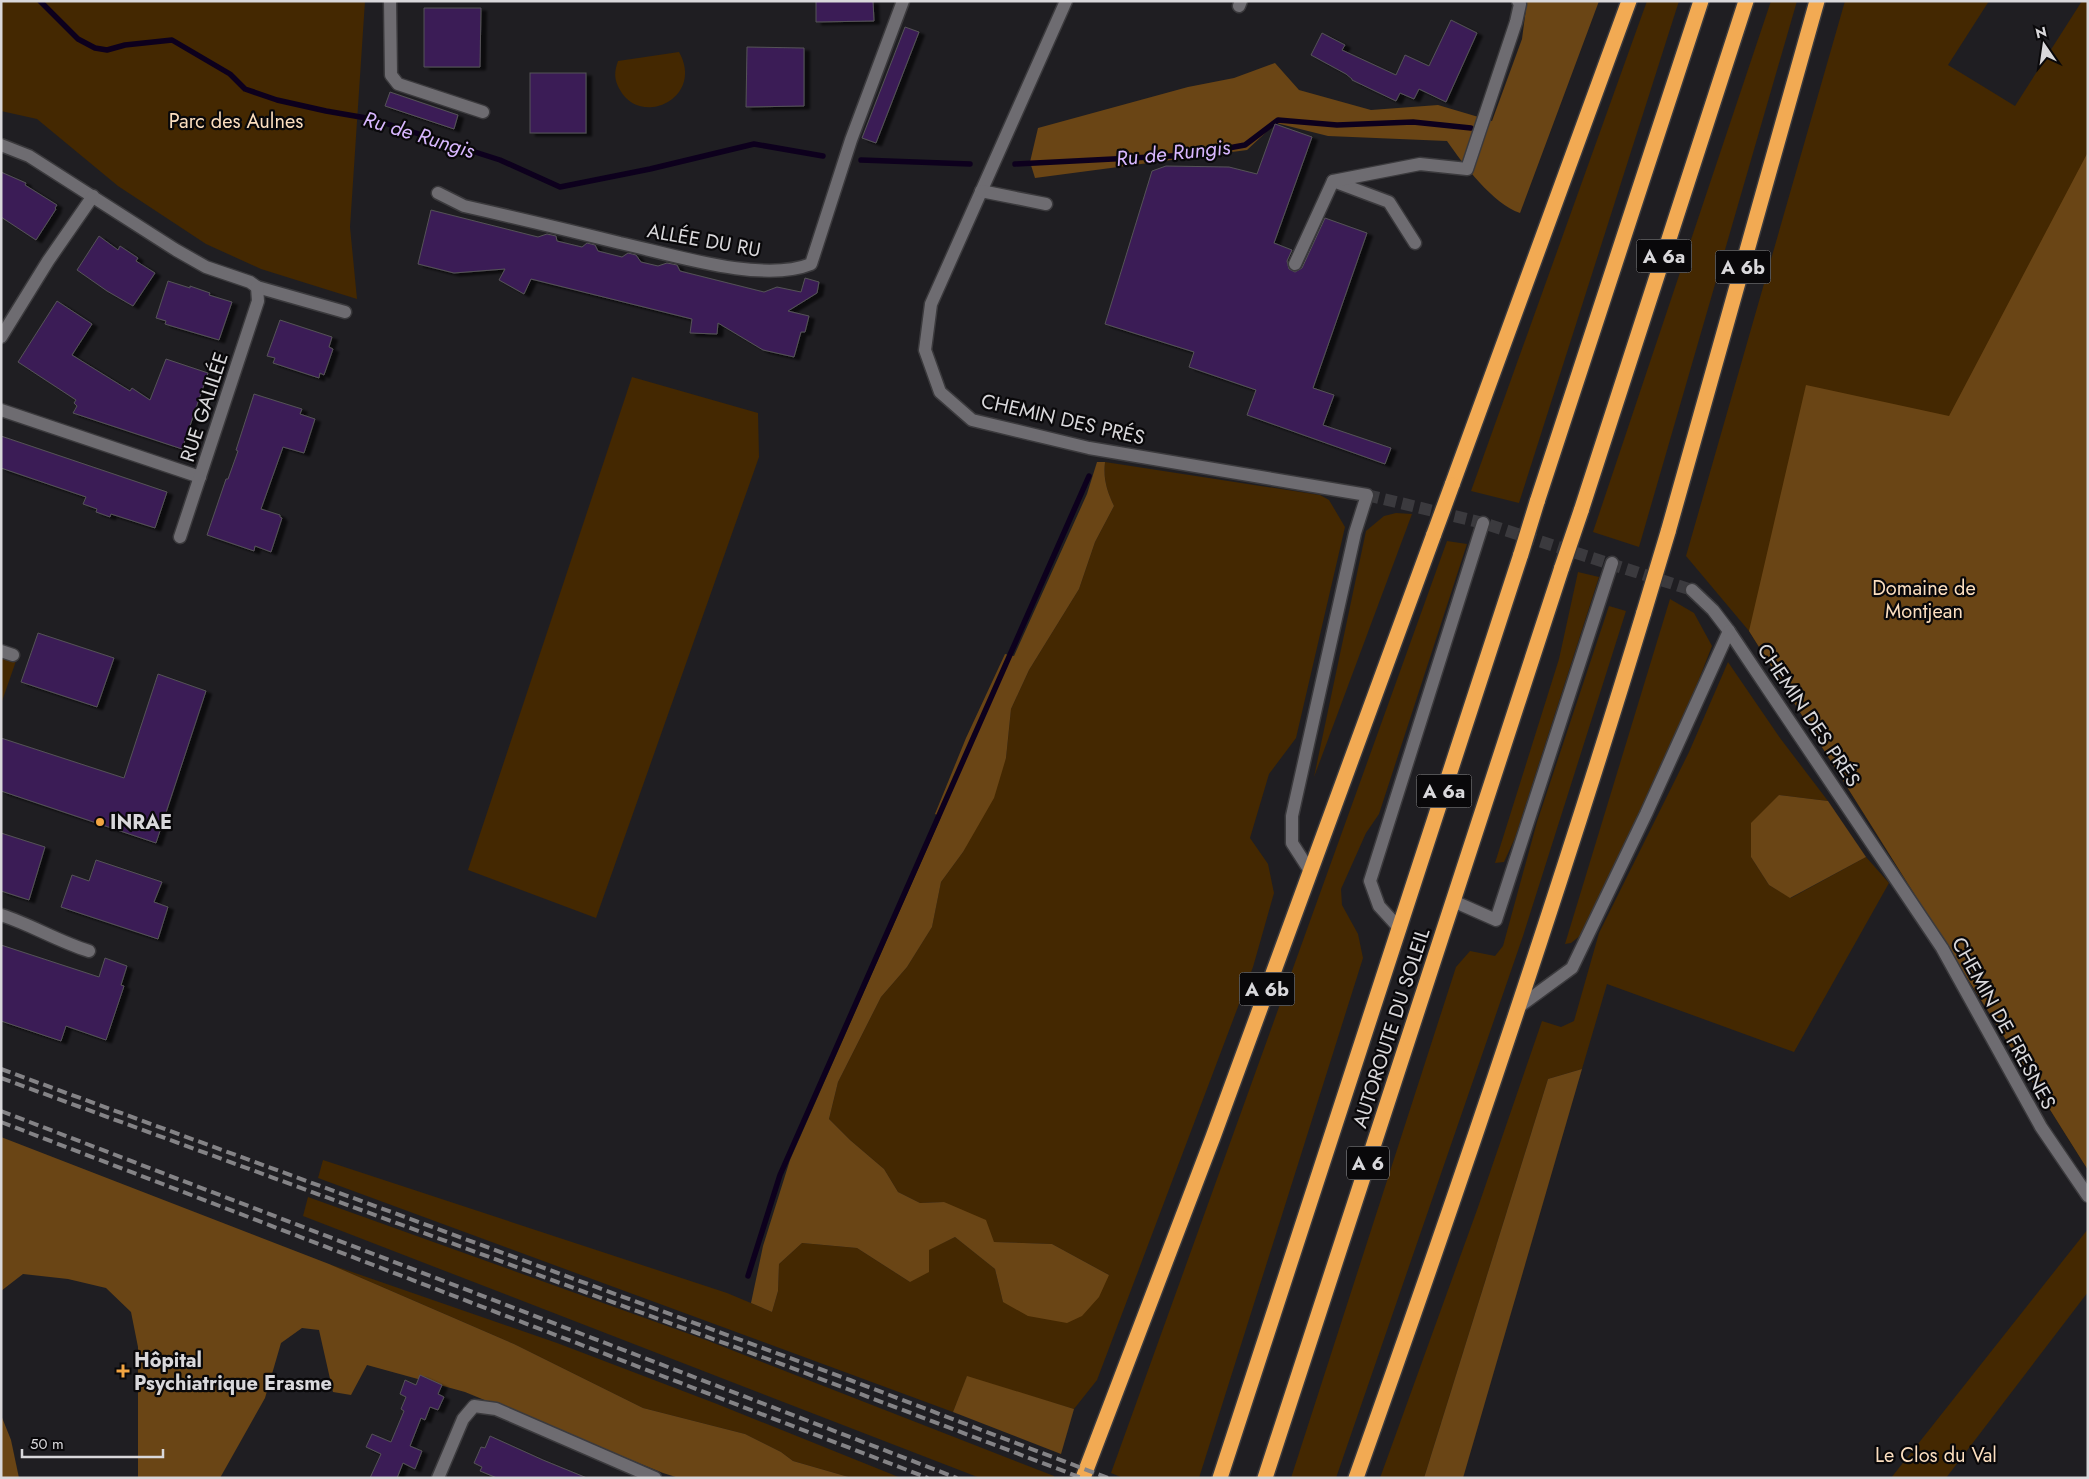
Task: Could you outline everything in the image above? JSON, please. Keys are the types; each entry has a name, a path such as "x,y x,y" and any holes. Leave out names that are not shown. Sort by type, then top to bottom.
{"highway":[{"name":"A 6b","path":"1083,1478 1213,1137 1629,1"},
{"name":"A 6a","path":"1367,1028 1702,1"},
{"name":"A 6a","path":"1470,848 1746,1"},
{"name":"A 6b","path":"1356,1478 1463,1177 1592,786 1668,532 1817,1"},
{"name":"AUTOROUTE DU SOLEIL","path":"1265,1478 1470,848"},
{"name":"AUTOROUTE DU SOLEIL","path":"1220,1478 1367,1028"}],"street":[{"path":"390,1 390,75 398,84 483,112"},
{"name":"ALLÉE DU RU","path":"438,193 464,206 692,260 730,267 772,271 800,269 811,264 851,140 903,1"},
{"name":"CHEMIN DES PRÉS","path":"1066,1 931,304 924,350 940,392 972,420 1089,448 1367,494 1355,533 1292,816 1292,843 1310,871"},
{"path":"1333,181 1420,164 1467,169 1516,22 1520,4 1518,1"},
{"path":"1,145 29,156 176,250 206,267 250,282 257,288 345,312"},
{"path":"1333,181 1389,202 1415,244"},
{"path":"1295,264 1333,181"},
{"path":"981,191 1046,204"},
{"path":"1,337 48,261 93,196"},
{"name":"RUE GALILÉE","path":"180,537 258,301 257,288"},
{"path":"1,410 200,477"},
{"path":"1400,929 1380,906 1370,881 1483,522"},
{"path":"1453,901 1496,920 1612,563"},
{"name":"CHEMIN DES PRÉS","path":"1692,590 1714,610 1729,631 1889,867"},
{"path":"1520,1006 1572,968 1646,814 1729,631"},
{"name":"CHEMIN DE FRESNES","path":"1889,867 1942,948 2042,1127 2088,1196"},
{"path":"1,915 22,922 55,939 89,951"},
{"path":"438,1478 463,1419 474,1406 496,1409 655,1478"}],"green space":[{"name":"Parc des Aulnes","path":"1,1 365,1 350,227 357,299 261,269 206,244 118,186 37,119 1,111"},
{"path":"1527,1 1599,1 1520,213 1499,201 1489,192 1470,172 1447,141 1328,136 1276,123 1247,150 1035,178 1030,162 1038,128 1188,87 1234,78 1275,63 1299,90 1371,110 1438,105 1492,121 1522,39"},
{"path":"1647,1 1679,1 1519,503 1471,491"},
{"path":"1771,1 1797,1 1639,547 1593,532"},
{"name":"Domaine de Montjean","path":"1845,1 1989,1 1948,65 2015,106 2082,1 2088,1 2088,1170 1749,631 1686,556"},
{"path":"679,52 685,68 684,83 677,94 667,102 655,107 642,107 630,101 620,90 615,76 618,61"},
{"name":"Domaine de Montjean","path":"2088,152 2088,1170 1749,631 1806,385 1949,416"},
{"path":"632,377 758,413 759,457 596,918 468,870"},
{"path":"1097,462 1105,462 1106,485 1114,506 1095,542 1079,589 1029,670 1011,709 1006,758 994,798 963,852 941,882 932,927 907,967 881,997 838,1082 829,1119 884,1169 898,1192 920,1203 944,1202 986,1220 994,1242 1052,1244 1109,1275 1099,1297 1082,1316 1067,1323 1028,1316 1003,1302 995,1269 955,1237 929,1250 929,1272 910,1282 857,1248 802,1243 779,1264 778,1291 772,1312 751,1303 763,1246 790,1160 941,817 935,814 966,738 1005,654 1014,656 1087,494"},
{"path":"1105,462 1320,495 1329,500 1345,527 1296,738 1269,774 1250,838 1268,864 1274,893 1253,967 1097,1380 1074,1409 967,1377 953,1412 318,1178 323,1160 727,1293 772,1312 778,1291 779,1264 802,1243 857,1248 910,1282 928,1250 955,1237 995,1269 1003,1302 1109,1275 1052,1244 994,1242 944,1202 920,1203 898,1192 884,1169 829,1119 838,1082 881,997 907,967 932,927 941,882 963,852 1006,758 1011,709 1029,670 1079,589 1095,542 1114,506 1106,485"},
{"path":"1396,513 1412,514 1314,777 1366,531 1384,516"},
{"path":"1447,541 1467,544 1379,814 1366,833 1341,889 1342,905 1358,934 1363,958 1199,1478 1123,1478 1111,1473"},
{"path":"1578,572 1599,577 1515,838 1504,862 1495,863 1559,659"},
{"path":"1670,599 1694,613 1712,646 1672,748 1607,886 1581,935 1571,943 1565,944"},
{"path":"1609,606 1626,611 1523,936 1336,1478 1291,1478 1456,967 1470,951 1495,956 1503,946 1537,822"},
{"path":"1,656 16,661 1,704"},
{"path":"1728,662 1780,738 1828,801 1779,795 1751,857 1769,885 1791,898 1866,857 1889,883 1794,1052 1607,984 1582,1069 1548,1079 1424,1478 1380,1478 1477,1210 1542,1021 1561,1027 1574,1021 1599,933 1689,752"},
{"path":"1779,795 1828,801 1866,857 1790,898 1769,885 1751,857 1751,823"},
{"path":"1582,1069 1463,1478 1424,1478 1548,1079"},
{"path":"1,1137 329,1264 514,1344 643,1408 745,1434 781,1452 793,1461 852,1478 679,1478 465,1392 367,1365 351,1395 333,1392 319,1330 302,1328 281,1343 265,1398 220,1478 138,1478 138,1347 131,1312 106,1288 68,1279 23,1274 1,1291"},
{"path":"308,1197 706,1340 1054,1476 1054,1478 980,1478 303,1216"},
{"name":"Le Clos du Val","path":"2088,1229 2088,1292 1946,1478 1891,1478"},
{"path":"329,1264 557,1343 717,1404 901,1478 852,1478 793,1461 781,1452 745,1434 643,1408 514,1344"},
{"path":"967,1376 1074,1409 1061,1454 953,1412"},
{"path":"1,1415 11,1440 19,1478 1,1478"}],"building":[{"path":"816,1 873,1 874,21 816,22"},
{"path":"424,8 481,8 480,67 424,67"},
{"path":"1451,20 1477,33 1446,102 1419,89 1414,99 1400,93 1396,101 1352,80 1346,74 1311,55 1322,33 1345,45 1342,50 1396,75 1405,55 1429,66"},
{"path":"905,27 919,32 876,143 862,138"},
{"path":"747,47 804,48 804,106 746,107"},
{"path":"530,73 586,73 586,133 530,133"},
{"path":"390,92 458,115 454,129 385,106"},
{"path":"1275,124 1312,137 1274,243 1292,250 1287,261 1289,269 1295,272 1302,268 1325,218 1367,233 1313,388 1334,395 1323,425 1391,448 1385,464 1247,415 1256,390 1189,367 1194,352 1105,324 1152,171 1166,166 1229,167 1257,174"},
{"path":"1,172 26,183 25,185 57,205 36,240 1,217"},
{"path":"431,210 538,237 547,234 556,236 557,241 582,247 587,243 595,245 598,251 622,257 628,253 636,255 641,262 658,266 667,263 677,265 680,271 764,292 777,287 801,292 805,278 819,282 817,293 788,311 809,316 805,332 801,332 794,357 763,350 718,323 717,334 690,333 692,319 531,279 524,294 499,280 505,269 454,273 418,264"},
{"path":"99,236 118,250 120,246 138,258 136,261 155,273 133,306 77,270"},
{"path":"168,281 190,288 190,286 210,293 209,295 232,302 219,340 165,324 166,321 156,318"},
{"path":"57,301 92,324 72,355 130,391 132,388 150,400 166,359 208,373 182,449 73,413 77,406 74,403 76,400 18,362"},
{"path":"280,320 332,337 329,347 333,349 324,375 320,373 319,378 273,363 275,358 267,356"},
{"path":"254,394 302,409 300,414 315,419 304,453 283,447 261,509 280,515 282,518 271,552 255,546 254,551 207,535 226,479 228,479 238,451 236,450"},
{"path":"1,436 167,492 155,528 111,514 110,517 96,512 97,509 83,504 86,497 1,468"},
{"path":"38,633 114,658 97,707 21,682"},
{"path":"158,674 206,691 156,843 1,791 1,738 124,778"},
{"path":"1,833 45,847 29,900 1,891"},
{"path":"96,860 162,882 154,902 168,907 158,939 61,907 72,875 89,881"},
{"path":"1,945 99,977 105,958 127,966 121,985 124,986 106,1040 66,1026 61,1041 1,1021"},
{"path":"420,1375 442,1385 438,1394 444,1397 438,1410 430,1407 425,1420 421,1418 410,1446 422,1451 415,1469 403,1463 397,1478 370,1478 381,1454 366,1447 372,1434 391,1442 404,1411 401,1409 406,1397 400,1394 405,1380 416,1385"},
{"path":"490,1436 587,1478 497,1478 480,1471 482,1467 474,1463 481,1447 485,1448"}],"waterway":[{"name":"Ru de Rungis","path":"40,1 78,39 95,48 107,50 125,45 172,40 230,74 245,89 277,100 372,119 500,160 560,187 650,169 754,144 823,156"},
{"name":"Ru de Rungis","path":"1015,164 1190,155 1245,145 1278,120 1337,125 1413,122 1471,128"},
{"name":"Ru de Rungis","path":"861,160 970,164"},
{"path":"748,1276 780,1175 1089,476"}],"tunnel":[{"path":"1367,495 1483,523 1692,590"}],"railway":[{"path":"1,1069 850,1380 1108,1478"},
{"path":"1,1078 784,1365 1082,1478"},
{"path":"1,1111 957,1478"},
{"path":"1,1122 928,1478"}],"place":[{"name":"INRAE","path":"100,822"},
{"name":"Hôpital Psychiatrique Erasme","path":"123,1371"}]}
